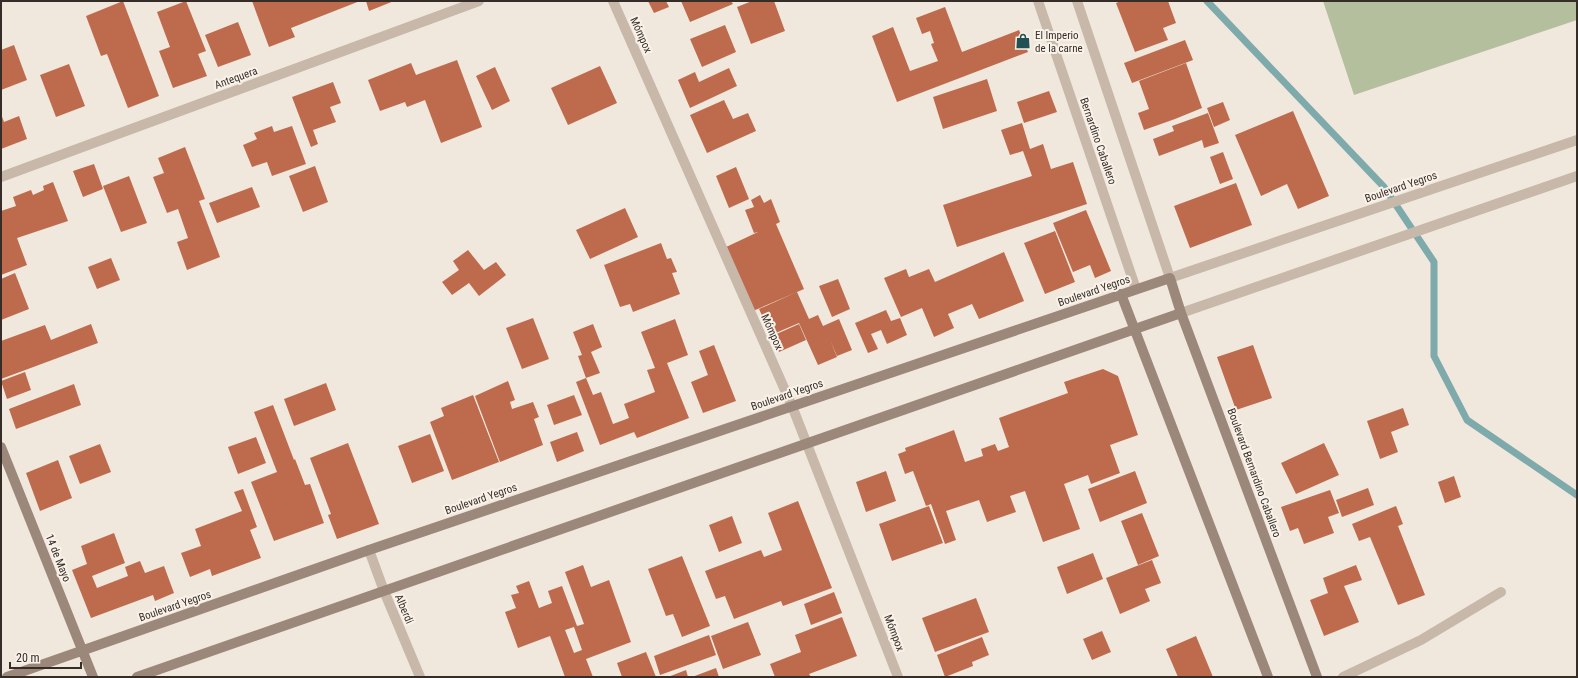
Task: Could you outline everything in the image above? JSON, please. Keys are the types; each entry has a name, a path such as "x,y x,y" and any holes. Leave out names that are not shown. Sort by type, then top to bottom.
{"main road":[{"name":"Boulevard Yegros","path":"7,677 369,550 1170,278"},
{"name":"Boulevard Bernardino Caballero","path":"1170,278 1181,313 1317,677"},
{"path":"1121,294 1268,677"},
{"path":"137,677 1181,313"},
{"name":"14 de Mayo","path":"1,448 93,677"}],"street":[{"name":"Antequera","path":"1,177 479,1"},
{"name":"Mómpox","path":"613,1 792,406 898,677"},
{"name":"Bernardino Caballero","path":"1038,1 1136,289"},
{"path":"1077,1 1170,278"},
{"name":"Boulevard Yegros","path":"1170,278 1577,140"},
{"path":"1181,313 1577,176"},
{"name":"Alberdi","path":"369,550 384,591 420,677"},
{"path":"1343,677 1421,640 1501,592"}],"green space":[{"path":"1323,1 1577,1 1577,20 1354,95"}],"building":[{"path":"123,1 159,96 128,108 107,54 101,56 86,16"},
{"path":"186,1 206,51 198,54 207,76 173,88 159,51 170,47 157,12"},
{"path":"252,1 360,1 291,28 295,37 269,47"},
{"path":"366,1 394,1 369,11"},
{"path":"648,1 666,1 669,7 654,13"},
{"path":"681,1 731,1 733,4 690,22"},
{"path":"752,1 774,1 785,31 751,44 737,7"},
{"path":"1121,1 1168,1 1176,23 1163,28 1168,40 1135,52 1116,3"},
{"path":"945,7 962,52 1019,30 1028,52 897,102 872,36 893,27 910,71 938,61 931,44 934,43 930,31 922,34 916,18"},
{"path":"238,22 251,55 218,67 205,35"},
{"path":"725,25 736,52 702,67 690,39"},
{"path":"1185,40 1193,60 1132,83 1124,63"},
{"path":"14,45 27,80 1,90 1,50"},
{"path":"457,60 482,127 441,143 425,100 407,107 405,102 380,111 368,80 411,63 416,75"},
{"path":"1186,63 1202,108 1144,130 1138,113 1149,109 1139,81"},
{"path":"69,64 85,106 56,117 40,75"},
{"path":"600,66 617,103 568,125 551,88"},
{"path":"495,67 510,101 492,110 476,76"},
{"path":"729,68 737,86 690,108 678,80 695,72 699,82"},
{"path":"987,79 997,111 943,129 933,97"},
{"path":"333,82 341,103 330,107 336,122 313,130 318,144 311,147 292,97"},
{"path":"1049,91 1057,112 1024,123 1017,102"},
{"path":"724,100 733,119 748,113 756,131 707,153 690,115"},
{"path":"1223,102 1230,120 1214,127 1207,108"},
{"path":"1293,111 1329,196 1298,209 1287,184 1261,196 1235,135"},
{"path":"1208,113 1219,143 1204,148 1202,140 1159,156 1153,139 1174,131 1172,126"},
{"path":"1,114 4,122 19,116 27,139 1,149"},
{"path":"1022,123 1030,149 1043,144 1051,169 1073,162 1087,204 957,247 943,205 1032,176 1023,151 1010,155 1001,130"},
{"path":"272,126 274,132 292,126 306,164 272,176 267,162 252,167 243,145 257,139 254,133"},
{"path":"185,147 205,199 199,201 220,257 187,270 177,242 188,238 178,209 167,213 153,177 164,173 158,158"},
{"path":"1223,152 1233,179 1220,184 1210,157"},
{"path":"94,164 103,189 83,197 73,171"},
{"path":"315,166 328,202 303,212 289,176"},
{"path":"736,167 749,199 729,208 716,176"},
{"path":"129,176 147,223 121,232 103,186"},
{"path":"53,182 68,221 17,238 27,265 1,275 1,211 16,206 13,197 31,190 33,195 44,190 43,186"},
{"path":"1236,183 1252,225 1190,248 1174,206"},
{"path":"252,187 260,207 217,223 209,203"},
{"path":"760,195 764,203 771,199 780,222 776,224 804,289 753,311 724,248 758,232 754,233 745,210 754,207 751,200"},
{"path":"625,208 638,237 590,259 576,230"},
{"path":"1086,210 1111,271 1095,278 1090,265 1073,272 1053,223"},
{"path":"1055,231 1075,282 1045,294 1024,243"},
{"path":"661,243 667,259 671,258 677,272 672,273 680,294 633,312 630,304 620,307 604,265"},
{"path":"468,250 484,270 496,262 506,275 479,296 469,283 452,295 442,282 459,270 453,261"},
{"path":"1004,252 1024,301 979,319 972,304 948,314 954,328 934,337 922,308 901,317 884,278 906,269 909,277 929,269 935,282"},
{"path":"111,258 120,280 97,289 88,267"},
{"path":"15,273 29,309 1,320 1,279"},
{"path":"838,279 850,309 832,317 819,286"},
{"path":"797,292 809,319 818,315 823,326 839,319 852,350 837,356 830,340 837,357 818,365 799,323 771,335 759,309"},
{"path":"886,310 891,321 900,318 907,335 887,344 881,330 871,334 878,349 868,353 855,323"},
{"path":"533,318 549,359 522,369 506,328"},
{"path":"675,319 688,355 667,363 689,418 637,438 634,432 600,445 576,382 586,378 593,395 601,392 613,424 629,418 624,404 655,392 647,370 655,368 641,332"},
{"path":"91,324 98,343 1,379 1,341 45,325 51,340"},
{"path":"593,324 602,347 591,352 600,373 586,378 578,356 582,355 573,332"},
{"path":"799,324 806,340 779,352 772,336"},
{"path":"714,345 736,401 703,413 691,382 708,375 699,351"},
{"path":"1253,345 1272,398 1236,410 1217,357"},
{"path":"1103,369 1118,376 1138,435 1110,445 1120,473 1091,484 1088,475 1064,484 1080,529 1043,542 1025,491 1010,496 1016,512 987,522 979,500 946,511 956,540 945,544 931,504 926,506 913,471 905,474 898,454 906,451 905,448 954,430 965,462 983,456 981,449 995,444 998,451 1009,447 999,418 1068,393 1064,382"},
{"path":"25,372 31,390 7,399 1,381"},
{"path":"508,381 515,400 510,402 512,409 533,402 539,417 534,419 543,445 500,462 475,396"},
{"path":"326,383 336,410 294,426 284,399"},
{"path":"74,384 81,405 16,429 9,409"},
{"path":"473,395 499,462 452,480 430,422 444,416 441,408"},
{"path":"574,395 582,415 554,425 547,405"},
{"path":"273,405 305,485 310,484 324,523 274,541 251,482 277,472 254,412"},
{"path":"1403,408 1409,425 1391,432 1398,452 1380,459 1367,421"},
{"path":"577,432 584,451 557,462 550,442"},
{"path":"430,434 444,471 412,483 398,446"},
{"path":"256,437 266,463 238,474 228,447"},
{"path":"348,443 379,524 337,539 328,515 331,514 310,458"},
{"path":"1324,443 1339,475 1296,494 1281,463"},
{"path":"100,444 111,472 80,484 69,456"},
{"path":"58,460 72,498 40,511 26,473"},
{"path":"886,471 896,501 866,512 856,482"},
{"path":"1135,471 1147,503 1100,522 1088,489"},
{"path":"1454,476 1461,497 1445,503 1438,482"},
{"path":"1368,488 1374,505 1342,517 1336,500"},
{"path":"243,489 257,527 250,530 261,558 212,576 210,569 190,577 181,553 201,546 195,529 242,511 234,492"},
{"path":"1330,490 1339,513 1328,517 1334,533 1304,544 1298,528 1290,531 1281,507"},
{"path":"798,501 832,588 783,606 781,601 734,619 725,596 716,599 705,571 761,550 764,557 782,550 768,513"},
{"path":"929,506 943,543 892,561 879,524"},
{"path":"1396,506 1403,524 1398,526 1425,595 1398,605 1370,537 1359,541 1352,524"},
{"path":"1142,513 1159,556 1138,565 1121,521"},
{"path":"732,516 742,543 719,552 709,525"},
{"path":"114,533 125,563 92,576 97,588 128,576 125,567 140,561 145,573 164,566 174,593 155,601 153,595 91,618 72,570 87,564 81,546"},
{"path":"1093,553 1103,579 1067,594 1057,567"},
{"path":"682,556 710,626 682,637 673,614 666,616 648,569"},
{"path":"1152,560 1161,583 1145,589 1150,601 1120,614 1106,578"},
{"path":"583,565 591,587 609,580 631,642 586,659 593,677 565,677 550,636 518,648 505,612 516,608 511,595 519,593 516,586 529,581 539,608 552,603 548,591 562,586 577,626 584,624 565,572","holes":["574,627 582,650 574,653 565,630"]},
{"path":"1356,565 1362,580 1344,586 1359,622 1324,636 1310,600 1328,593 1323,578"},
{"path":"834,592 842,613 811,625 804,604"},
{"path":"976,598 989,632 935,652 922,618"},
{"path":"842,617 857,656 809,674 811,677 775,677 770,664 801,652 795,635"},
{"path":"748,622 761,655 723,669 711,636"},
{"path":"1102,631 1111,652 1092,660 1083,639"},
{"path":"709,635 716,655 660,675 654,656"},
{"path":"1196,636 1213,677 1178,677 1166,649"},
{"path":"982,637 989,655 972,662 973,666 945,677 937,655"},
{"path":"646,652 656,677 622,677 617,663"},
{"path":"716,668 719,677 692,677"},
{"path":"686,670 688,677 668,677"}],"waterway":[{"path":"1207,1 1384,187 1434,262 1434,356 1467,420 1577,495"}],"place":[{"name":"El Imperio de la carne","path":"1023,41"}]}
